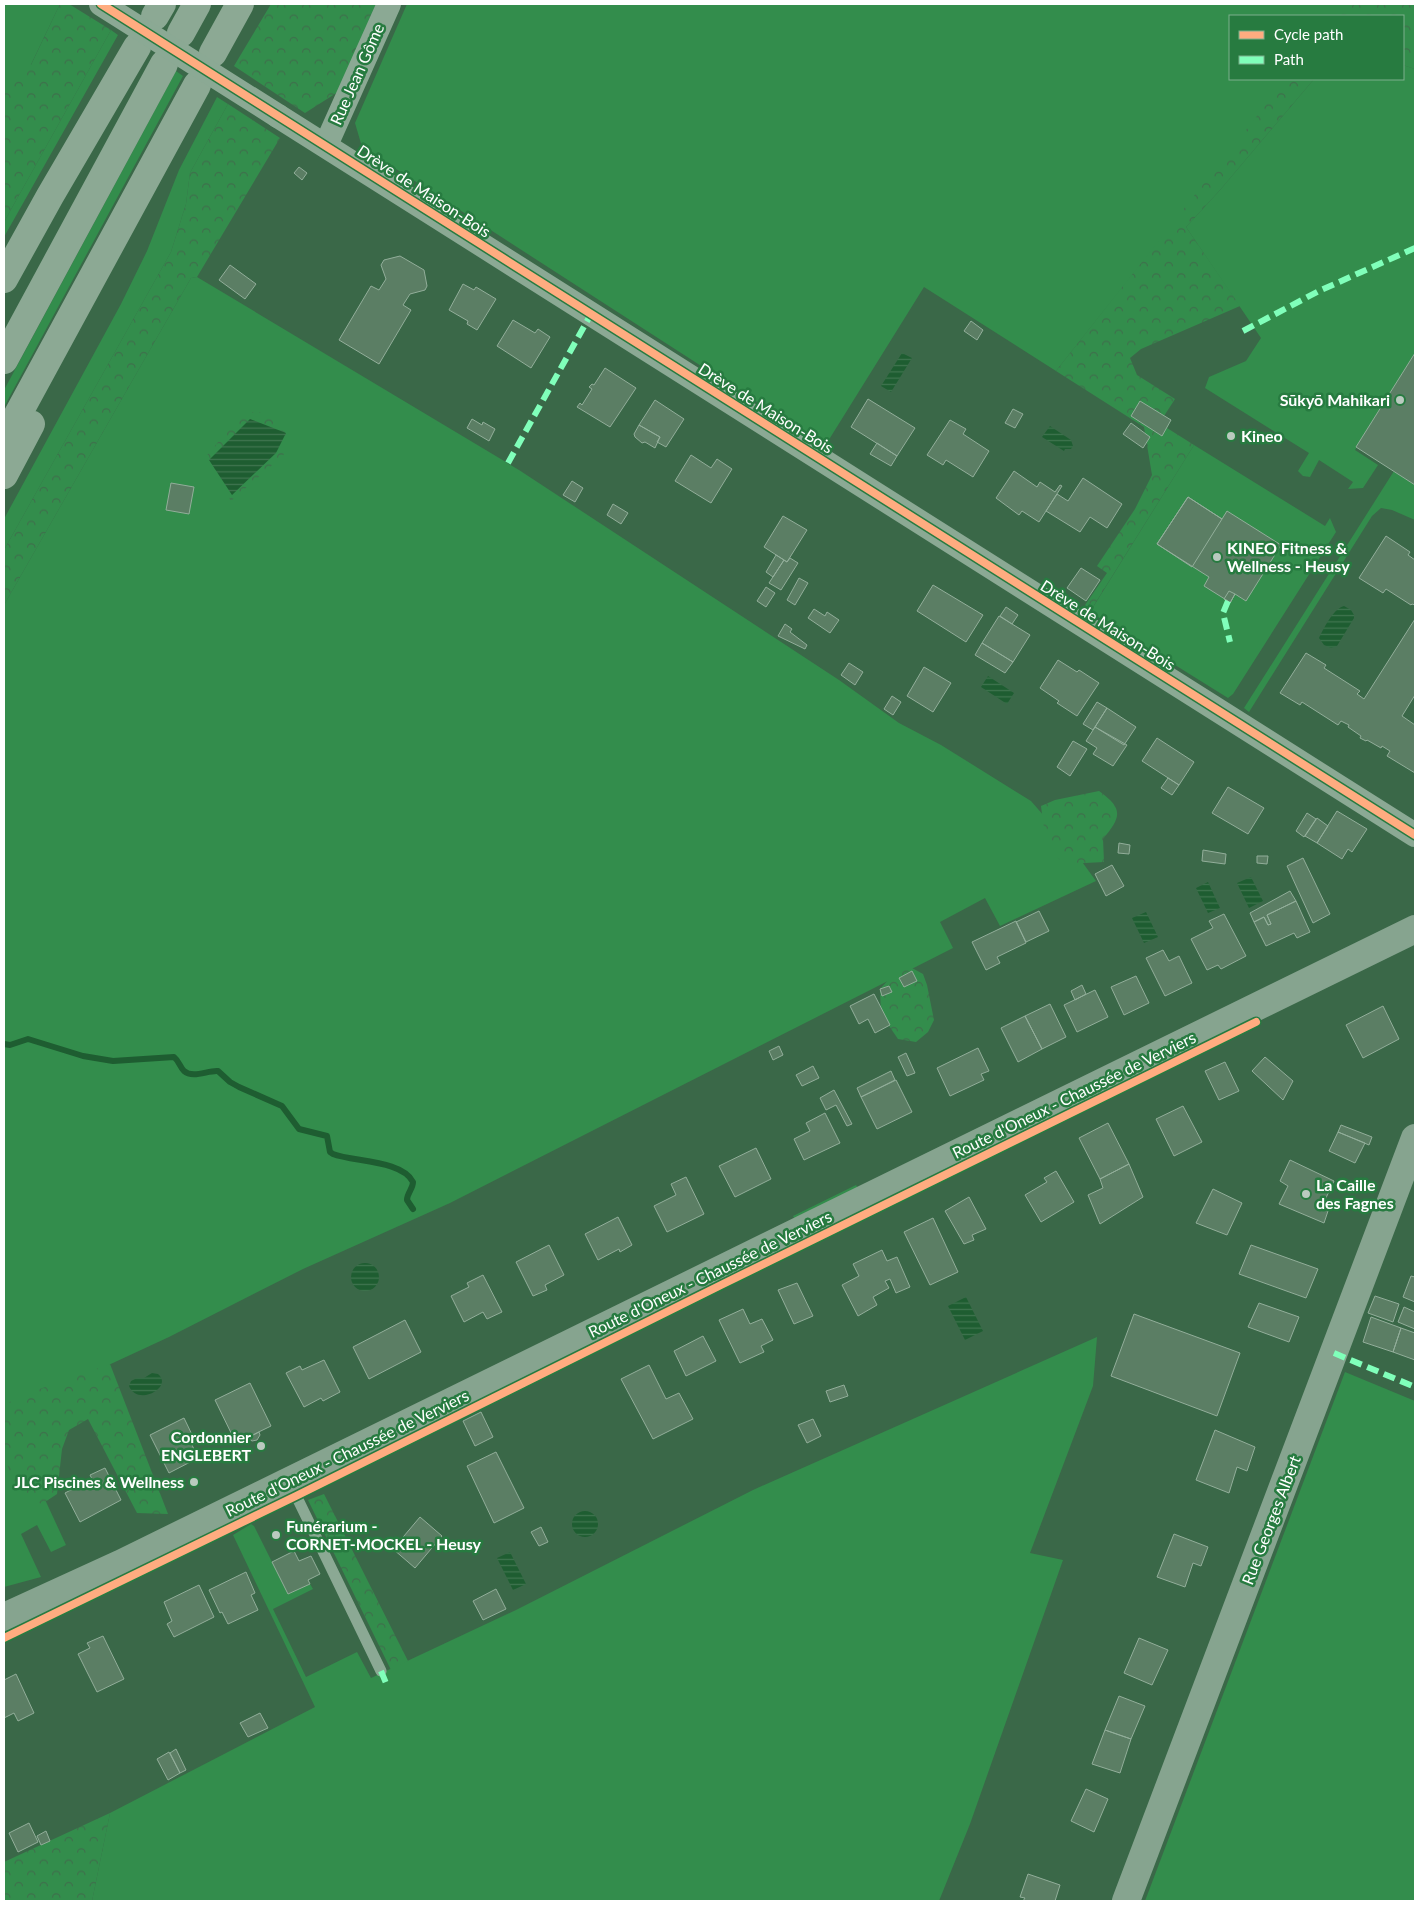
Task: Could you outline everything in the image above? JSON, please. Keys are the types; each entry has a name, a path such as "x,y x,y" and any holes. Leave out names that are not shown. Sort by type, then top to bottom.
{"highway":[{"path":"181,33 197,4"},
{"path":"214,53 240,4"},
{"path":"4,279 137,47"},
{"path":"4,360 164,64"},
{"path":"4,440 196,84"},
{"path":"4,475 93,311 133,203"}],"main road":[{"name":"Route d'Oneux - Chaussée de Verviers","path":"4,1617 120,1564 1412,936"},
{"name":"Rue Georges Albert","path":"1126,1901 1415,1138"}],"street":[{"name":"Drève de Maison-Bois","path":"102,4 1415,835"},
{"name":"Rue Jean Gôme","path":"326,145 388,4"}],"lane":[{"path":"289,1481 381,1671"}],"green space":[{"path":"4,4 60,4 4,121"},
{"path":"60,4 69,4 111,30 4,222 4,93 27,64 31,65"},
{"path":"271,4 376,4 338,92 305,113 234,66"},
{"path":"407,4 1347,4 1338,15 1229,15 1229,80 1287,80 1056,371 924,287 825,446 362,147 355,123"},
{"path":"1344,4 1415,4 1415,69 1404,65 1404,15 1335,15"},
{"path":"111,30 118,35 4,237 4,222"},
{"path":"1404,65 1415,69 1415,353 1355,450 1378,465 1363,488 1348,489 1353,482 1319,460 1310,477 1303,476 1298,471 1309,453 1205,388 1209,377 1246,361 1261,338 1186,227 1220,190 1313,80 1404,80"},
{"path":"176,71 183,76 4,407 4,390"},
{"path":"1285,80 1313,80 1220,190 1186,227 1240,306 1141,349 1130,358 1137,375 1175,399 1164,416 1171,420 1167,428 1194,445 1091,610 1085,605 1107,573 1097,566 1135,509 1152,475 1144,427 1056,371"},
{"path":"217,97 228,104 190,173 186,204 171,252 4,550 4,519 121,304 147,251 179,170"},
{"path":"228,104 280,138 197,277 191,278 4,605 4,550 171,252 186,204 190,173"},
{"path":"197,277 519,470 839,680 899,723 941,745 1031,801 1072,848 1096,881 1000,926 985,898 940,922 953,948 450,1203 303,1269 169,1337 5,1413 66,1545 51,1552 37,1525 21,1534 41,1577 4,1587 4,605 191,278"},
{"path":"255,411 282,419 294,430 283,456 231,501 203,460 234,423"},
{"name":"KINEO Fitness & Wellness - Heusy","path":"1194,445 1325,526 1330,518 1336,532 1233,694 1228,698 1090,612"},
{"path":"1394,471 1415,485 1415,520 1392,510 1381,508 1372,516 1249,712 1244,708"},
{"path":"1099,791 1113,803 1117,814 1113,825 1103,839 1104,862 1066,864 1049,852 1041,806 1055,800"},
{"path":"912,968 923,974 934,1020 928,1032 916,1042 898,1039 881,1014 880,989 898,973"},
{"path":"856,1185 858,1188 795,1220 793,1216"},
{"path":"1097,1337 1093,1386 1030,1553 1063,1560 970,1824 939,1901 92,1901 110,1813 315,1707 233,1535 251,1524 254,1526 288,1594 310,1584 313,1589 273,1609 306,1677 357,1652 371,1678 516,1610 753,1490"},
{"path":"110,1364 168,1514 137,1513 88,1419 69,1430 62,1449 57,1494 42,1504 23,1498 13,1492 4,1448 4,1406 17,1397"},
{"path":"1345,1372 1415,1401 1415,1901 1145,1901"},
{"path":"324,1494 408,1661 391,1670 308,1500"},
{"path":"110,1813 92,1901 4,1901 4,1862"}],"shaded area":[{"path":"902,353 912,358 891,392 881,386"},
{"path":"250,419 286,433 276,453 232,495 209,460"},
{"path":"1050,426 1071,440 1073,446 1071,449 1065,449 1064,451 1042,437"},
{"path":"1344,606 1351,610 1354,618 1337,646 1331,648 1324,645 1319,638 1326,624 1336,611"},
{"path":"988,676 1014,693 1007,704 981,687"},
{"path":"1251,877 1263,901 1249,908 1237,883"},
{"path":"1208,882 1220,908 1208,913 1196,888"},
{"path":"1146,912 1158,937 1144,943 1132,918"},
{"path":"365,1263 375,1267 379,1277 375,1287 365,1291 355,1287 351,1277 355,1267"},
{"path":"966,1297 983,1331 965,1340 948,1306"},
{"path":"152,1373 158,1374 162,1379 158,1389 146,1395 139,1395 133,1392 129,1386 131,1381 137,1378 144,1378"},
{"path":"585,1511 594,1515 598,1524 594,1533 585,1537 576,1533 572,1524 576,1515"},
{"path":"510,1552 526,1584 513,1590 497,1558"}],"building":[{"path":"299,167 307,173 302,180 294,173"},
{"path":"400,256 424,270 427,286 425,290 410,294 403,305 411,310 379,364 339,340 371,286 379,290 386,279 381,265 384,260"},
{"path":"230,265 256,284 245,299 219,280"},
{"path":"463,284 474,290 476,287 496,299 477,330 467,324 468,321 449,310"},
{"path":"513,320 535,333 538,329 550,337 531,368 497,346"},
{"path":"971,321 983,330 977,340 964,331"},
{"name":"Sūkyō Mahikari","path":"1415,353 1415,485 1356,447"},
{"path":"605,368 636,388 610,427 577,407 580,403 582,405 592,389 589,387 592,384 594,385"},
{"path":"868,399 915,428 897,456 851,427"},
{"path":"655,400 684,419 666,447 657,442 660,437 639,425"},
{"path":"1140,401 1171,420 1162,436 1131,416"},
{"path":"1013,409 1023,414 1015,428 1005,423"},
{"path":"472,419 482,425 483,422 495,429 489,441 467,428"},
{"path":"950,420 966,429 963,434 989,451 973,477 946,460 943,465 927,455"},
{"path":"1131,423 1150,437 1143,448 1123,434"},
{"path":"639,425 660,437 655,448 645,442 642,443 635,437 634,434"},
{"path":"877,443 897,456 891,466 870,454"},
{"path":"691,455 711,468 717,459 732,469 711,503 675,481"},
{"path":"1014,471 1037,487 1040,482 1055,492 1060,485 1062,486 1039,522 1022,511 1019,515 996,498"},
{"path":"1083,478 1122,504 1107,528 1090,517 1080,532 1046,511 1057,494 1068,501"},
{"path":"572,481 583,488 575,502 563,495"},
{"path":"171,483 194,487 189,514 166,510"},
{"path":"1188,497 1222,519 1227,511 1281,545 1246,601 1235,594 1230,603 1204,586 1209,577 1157,544"},
{"path":"1188,497 1222,519 1192,567 1157,544"},
{"path":"613,504 628,513 621,524 607,515"},
{"path":"783,516 807,530 787,562 764,547"},
{"path":"1386,536 1410,552 1408,555 1415,560 1415,605 1411,605 1386,589 1383,593 1359,578"},
{"path":"776,555 784,560 773,577 766,572"},
{"path":"790,558 798,563 781,590 769,583 784,560 787,562"},
{"path":"1081,568 1100,580 1086,601 1067,588"},
{"path":"799,578 808,583 795,605 787,600"},
{"path":"933,585 983,615 966,642 917,611"},
{"path":"766,587 775,593 766,607 757,601"},
{"path":"1229,591 1235,594 1230,603 1224,599"},
{"path":"1006,607 1018,615 1012,624 1000,616"},
{"path":"814,609 825,616 827,612 839,620 830,633 808,618"},
{"path":"999,616 1030,635 1013,662 982,643"},
{"path":"1415,619 1415,695 1402,716 1415,725 1415,773 1387,756 1390,751 1360,738 1361,736 1348,727 1349,725 1341,721 1338,725 1302,702 1300,705 1280,693 1306,653 1326,665 1324,668 1360,691 1357,694 1364,699"},
{"path":"785,624 792,629 790,632 807,645 805,649 778,636"},
{"path":"982,643 1013,662 1005,673 975,655"},
{"path":"1058,660 1077,672 1079,670 1099,683 1077,716 1057,703 1059,701 1040,688"},
{"path":"849,663 863,672 855,685 841,675"},
{"path":"924,667 951,683 933,712 907,696"},
{"path":"892,696 901,702 893,715 884,709"},
{"path":"1097,702 1107,708 1093,730 1083,724"},
{"path":"1107,708 1136,727 1124,745 1095,727"},
{"path":"1095,727 1127,745 1113,766 1093,754 1097,748 1086,741"},
{"path":"1157,738 1194,762 1179,785 1142,761"},
{"path":"1073,741 1087,749 1070,776 1057,767"},
{"path":"1168,778 1179,785 1172,795 1161,788"},
{"path":"1228,787 1264,808 1248,834 1212,813"},
{"path":"1337,811 1367,829 1352,852 1348,849 1342,859 1317,843"},
{"path":"1307,813 1316,819 1304,837 1296,831"},
{"path":"1317,818 1328,826 1317,843 1305,836"},
{"path":"1119,843 1130,845 1129,854 1118,853"},
{"path":"1203,850 1226,854 1225,864 1202,861"},
{"path":"1257,856 1268,856 1267,864 1257,863"},
{"path":"1303,858 1330,914 1313,923 1287,866"},
{"path":"1112,865 1124,886 1106,896 1095,874"},
{"path":"1290,891 1296,901 1267,915 1271,924 1268,925 1264,917 1254,922 1250,913"},
{"path":"1296,901 1310,932 1297,938 1294,933 1266,946 1254,922 1264,917 1268,925 1271,924 1267,915"},
{"path":"1039,911 1049,931 1026,942 1016,922"},
{"path":"1224,914 1246,956 1221,969 1218,965 1207,970 1191,939 1213,928 1209,921"},
{"path":"1016,921 1026,943 997,957 1000,963 986,970 972,942"},
{"path":"1163,950 1169,961 1179,956 1192,983 1165,996 1146,958"},
{"path":"912,971 917,981 904,987 899,978"},
{"path":"1136,976 1149,1003 1124,1015 1111,987"},
{"path":"1082,985 1086,994 1075,1000 1071,991"},
{"path":"889,986 892,992 882,996 880,989"},
{"path":"1095,990 1108,1017 1077,1032 1064,1005"},
{"path":"874,994 890,1025 875,1033 868,1019 859,1024 850,1006"},
{"path":"1050,1004 1066,1037 1042,1049 1025,1016"},
{"path":"1383,1006 1399,1039 1363,1058 1346,1025"},
{"path":"1025,1016 1042,1049 1018,1062 1001,1028"},
{"path":"779,1046 783,1055 773,1060 769,1051"},
{"path":"978,1048 989,1071 981,1074 984,1080 950,1096 937,1068"},
{"path":"906,1053 915,1073 907,1076 898,1057"},
{"path":"1265,1057 1293,1081 1283,1100 1252,1071"},
{"path":"1225,1062 1239,1091 1219,1100 1205,1071"},
{"path":"813,1066 819,1078 802,1086 796,1075"},
{"path":"891,1071 895,1080 861,1097 857,1088"},
{"path":"896,1080 912,1112 877,1129 861,1097"},
{"path":"834,1090 852,1124 847,1126 836,1105 826,1110 820,1098"},
{"path":"1183,1106 1202,1142 1174,1156 1156,1119"},
{"path":"825,1113 840,1143 804,1160 794,1139 810,1131 806,1123"},
{"path":"1108,1123 1129,1164 1100,1179 1079,1138"},
{"path":"1341,1125 1372,1137 1369,1145 1338,1132"},
{"path":"1338,1132 1365,1143 1355,1163 1329,1151"},
{"path":"756,1148 771,1179 735,1197 719,1166"},
{"name":"La Caille des Fagnes","path":"1290,1160 1334,1181 1324,1202 1330,1205 1324,1223 1279,1204 1288,1186 1280,1181"},
{"path":"1129,1164 1143,1197 1100,1224 1088,1195 1103,1188 1100,1179"},
{"path":"1056,1171 1074,1202 1041,1222 1025,1195 1047,1182 1044,1178"},
{"path":"686,1177 704,1214 667,1232 654,1206 676,1195 671,1184"},
{"path":"1213,1189 1242,1203 1227,1235 1196,1223"},
{"path":"969,1197 986,1229 972,1235 974,1240 964,1244 945,1211"},
{"path":"618,1217 632,1245 620,1252 619,1249 598,1260 585,1234"},
{"path":"933,1218 958,1272 930,1285 904,1232"},
{"path":"549,1245 564,1275 545,1285 547,1290 533,1296 516,1262"},
{"path":"1251,1245 1318,1269 1306,1298 1239,1274"},
{"path":"882,1250 887,1261 897,1257 910,1287 896,1293 890,1279 885,1281 889,1288 873,1297 877,1305 858,1316 842,1285 859,1276 853,1264"},
{"path":"483,1275 502,1312 487,1319 483,1312 464,1322 451,1296 469,1287 467,1283"},
{"path":"1411,1276 1415,1277 1415,1302 1403,1297"},
{"path":"797,1283 813,1316 794,1324 778,1290"},
{"path":"1375,1296 1399,1304 1393,1322 1368,1313"},
{"path":"1259,1303 1299,1317 1289,1342 1248,1327"},
{"path":"1404,1307 1415,1312 1415,1329 1398,1322"},
{"path":"743,1309 750,1324 762,1319 773,1340 761,1346 764,1352 740,1363 719,1320"},
{"path":"1134,1314 1240,1353 1217,1416 1111,1376"},
{"path":"1371,1317 1401,1328 1393,1352 1363,1342"},
{"path":"405,1320 421,1352 369,1379 353,1347"},
{"path":"1401,1328 1415,1333 1415,1360 1393,1352"},
{"path":"703,1336 716,1361 686,1376 674,1351"},
{"path":"324,1360 340,1392 323,1401 321,1398 304,1407 286,1373 300,1366 302,1370"},
{"path":"649,1365 666,1399 679,1393 693,1419 653,1439 621,1379"},
{"path":"250,1383 271,1426 236,1443 215,1400"},
{"path":"844,1385 848,1396 830,1402 826,1391"},
{"path":"481,1412 493,1437 475,1446 463,1421"},
{"path":"184,1418 196,1443 192,1445 198,1458 169,1473 150,1435"},
{"path":"813,1419 821,1436 807,1443 798,1425"},
{"path":"1215,1430 1255,1447 1247,1471 1237,1467 1229,1493 1196,1480"},
{"path":"259,1432 260,1435 257,1440 252,1441 248,1438"},
{"path":"496,1452 524,1508 494,1523 467,1466"},
{"path":"105,1468 121,1500 80,1522 65,1493 92,1479 90,1475"},
{"path":"420,1517 442,1536 415,1568 393,1549"},
{"path":"541,1527 548,1542 539,1546 531,1532"},
{"path":"1174,1534 1208,1547 1201,1566 1193,1563 1185,1587 1157,1577"},
{"path":"294,1551 299,1561 311,1556 320,1574 308,1580 310,1584 288,1594 272,1562"},
{"path":"246,1572 255,1593 251,1595 258,1610 228,1624 222,1612 220,1613 209,1590"},
{"path":"199,1585 214,1617 174,1637 167,1624 172,1621 164,1602"},
{"path":"496,1589 506,1609 483,1620 473,1601"},
{"path":"103,1636 124,1679 97,1692 78,1654 90,1648 87,1643"},
{"path":"1139,1638 1168,1650 1152,1685 1124,1673"},
{"path":"16,1674 34,1713 18,1721 14,1713 4,1718 4,1680"},
{"path":"1119,1696 1145,1706 1131,1739 1105,1730"},
{"path":"260,1713 268,1728 248,1737 240,1723"},
{"path":"1105,1730 1131,1739 1120,1773 1092,1764"},
{"path":"176,1749 186,1770 180,1773 170,1753"},
{"path":"169,1752 180,1773 168,1780 157,1759"},
{"path":"1086,1789 1108,1799 1094,1832 1071,1821"},
{"path":"29,1823 38,1842 18,1852 9,1833"},
{"path":"46,1831 50,1841 41,1845 37,1836"},
{"path":"1028,1874 1060,1885 1055,1901 1023,1901 1025,1898 1020,1897"}],"waterway":[{"path":"4,1044 10,1045 28,1039 83,1056 113,1061 174,1057 184,1071 188,1073 196,1074 218,1071 239,1087 282,1106 299,1129 327,1136 330,1152 333,1154 399,1169 413,1182 407,1200 413,1209"}],"marked path":[{"path":"1243,331 1319,291 1415,248"},
{"path":"508,463 591,314"},
{"path":"1228,601 1223,613 1230,642"},
{"path":"1334,1353 1415,1387"},
{"path":"381,1671 386,1683"}],"cycle path":[{"path":"101,4 1415,835"},
{"path":"4,1638 1256,1022"}],"place":[{"name":"Sūkyō Mahikari","path":"1400,400"},
{"name":"Kineo","path":"1231,436"},
{"name":"KINEO Fitness & Wellness - Heusy","path":"1217,557"},
{"name":"La Caille des Fagnes","path":"1306,1194"},
{"name":"Cordonnier ENGLEBERT","path":"261,1446"},
{"name":"JLC Piscines & Wellness","path":"194,1482"},
{"name":"Funérarium - CORNET-MOCKEL - Heusy","path":"276,1535"}]}
